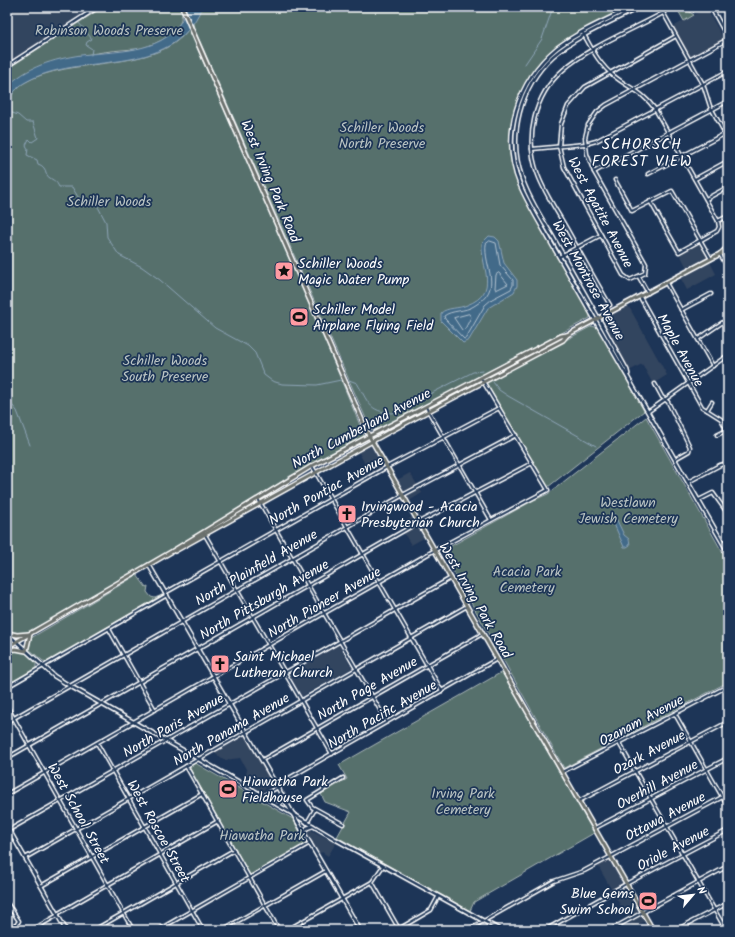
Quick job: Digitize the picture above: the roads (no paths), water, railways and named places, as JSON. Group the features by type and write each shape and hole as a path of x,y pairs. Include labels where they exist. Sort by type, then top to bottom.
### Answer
{"main road":[{"path":"7,66 98,7"},
{"name":"West Montrose Avenue","path":"632,7 561,45 543,62 527,84 518,101 513,124 512,150 517,176 526,198 627,370 628,375 728,552"},
{"name":"West Montrose Avenue","path":"597,319 530,196 521,176 516,152 516,130 522,104 530,86 544,66 562,50 640,7"},
{"path":"711,7 727,33 728,39"},
{"name":"West Irving Park Road","path":"183,8 369,436 653,930"},
{"name":"North Cumberland Avenue","path":"7,647 204,533 312,466 481,377 648,293 720,254 728,247"},
{"name":"North Cumberland Avenue","path":"720,254 728,253"},
{"name":"North Cumberland Avenue","path":"204,533 261,504 372,441 563,340 567,335"},
{"path":"149,565 360,930"},
{"path":"7,633 20,635 30,634 26,652"},
{"path":"7,633 26,652 70,686 263,796 307,823 438,897 500,930"},
{"path":"7,633 7,647 26,652"},
{"path":"278,805 283,799 283,795"},
{"path":"7,826 66,930"},
{"path":"304,832 307,828 313,826"}],"street":[{"path":"660,7 703,84 712,110 728,139"},
{"path":"610,305 541,183 535,168 532,149 532,131 535,114 545,92 562,70 593,50 663,13"},
{"path":"583,33 599,61 610,72 636,89 656,109 718,221 719,227 717,231 678,252 650,201"},
{"name":"West Agatite Avenue","path":"648,293 639,277 630,280 625,278 567,174 559,146 560,124 572,100 585,86 676,36"},
{"path":"639,277 646,271 646,264 594,172 585,144 587,129 597,112 606,104 728,39"},
{"path":"532,149 585,144 601,139 728,71"},
{"path":"594,172 728,101"},
{"path":"648,174 728,132"},
{"path":"695,179 728,161"},
{"path":"615,180 632,211 672,191 711,259"},
{"path":"706,199 728,186"},
{"path":"718,221 728,216"},
{"path":"560,257 601,234"},
{"path":"720,254 728,268"},
{"path":"666,283 713,366"},
{"path":"681,310 711,294"},
{"name":"Maple Avenue","path":"640,297 702,407 721,419 728,431 717,435"},
{"path":"698,339 726,320"},
{"path":"648,411 728,354"},
{"path":"481,377 499,408 517,434 532,462"},
{"path":"655,384 674,414 690,449 675,459"},
{"name":"Maple Avenue","path":"707,410 712,402"},
{"path":"425,406 491,520"},
{"name":"North Pontiac Avenue","path":"7,687 108,629 220,561 387,467 499,408"},
{"name":"North Plainfield Avenue","path":"7,722 124,656 347,526 517,434"},
{"name":"North Pioneer Avenue","path":"7,794 435,550 548,490 532,462"},
{"name":"North Pittsburgh Avenue","path":"7,758 418,522 532,462"},
{"path":"688,482 720,465 728,463"},
{"path":"312,466 442,691"},
{"path":"699,500 713,493 728,514"},
{"path":"258,499 387,722"},
{"path":"204,533 332,754"},
{"path":"724,545 728,543"},
{"name":"North Paris Avenue","path":"9,831 451,578"},
{"name":"North Panama Avenue","path":"25,858 467,606"},
{"path":"108,629 155,710"},
{"name":"North Page Avenue","path":"262,760 482,634"},
{"name":"North Pacific Avenue","path":"263,796 332,754 497,659"},
{"name":"Ozanam Avenue","path":"562,772 728,686"},
{"name":"West School Street","path":"7,706 133,930"},
{"path":"674,714 728,806"},
{"name":"Ozark Avenue","path":"578,801 728,722"},
{"name":"West Roscoe Street","path":"97,743 203,930"},
{"path":"618,743 726,930"},
{"name":"Overhill Avenue","path":"594,828 728,758"},
{"path":"186,766 279,930"},
{"path":"343,778 306,800 315,809 343,824"},
{"path":"41,886 202,794"},
{"name":"Ottawa Avenue","path":"468,930 554,881 584,871 728,794"},
{"path":"307,823 315,809"},
{"path":"32,930 108,884 218,821"},
{"name":"Oriole Avenue","path":"545,930 626,884 728,830"},
{"path":"158,930 310,843"},
{"path":"94,930 234,850"},
{"path":"287,930 372,882 383,866"},
{"path":"610,930 728,866"},
{"path":"222,930 326,871"},
{"path":"372,882 398,930 431,910 438,897"},
{"path":"7,903 19,923 7,930"},
{"path":"676,930 728,903"},
{"path":"7,913 12,910"},
{"path":"352,930 358,926"}],"water":[{"path":"187,7 202,7 188,30 169,46 147,55 72,67 47,73 21,85 7,101 7,87 23,74 41,65 81,55 135,49 161,41 172,33 180,23"},
{"path":"489,236 495,237 499,241 504,263 517,280 517,286 514,292 488,308 469,340 463,343 441,321 441,313 446,310 467,305 477,300 483,293 486,286 486,278 482,243"},
{"path":"610,513 614,514 624,535 629,539 630,545 627,547 624,547 614,524 609,521"}],"waterway":[{"path":"237,7 242,11 248,11"},
{"path":"525,64 542,39 553,7"},
{"path":"79,23 92,39 87,42 86,45 92,49 91,55"},
{"path":"7,111 18,115 26,122 33,122 38,138 32,142 29,139 26,145 28,149 27,155 37,160 38,164 45,169 48,177 56,182 59,187 72,187 78,197 97,205 106,222 107,237 119,255 142,267 160,280 215,328 248,346 255,353 264,375 272,381 282,384 317,385 341,380"},
{"path":"349,380 357,383 367,400 374,408 393,413 473,372 483,371"},
{"path":"493,382 499,390 508,396 596,446"},
{"path":"7,399 17,411 30,445"}],"place":[{"name":"Schiller Woods Magic Water Pump","path":"284,271"},
{"name":"Schiller Model Airplane Flying Field","path":"299,317"},
{"name":"Irvingwood - Acacia Presbyterian Church","path":"347,514"},
{"name":"Saint Michael Lutheran Church","path":"220,664"},
{"name":"Hiawatha Park Fieldhouse","path":"228,789"},
{"name":"Blue Gems Swim School","path":"648,901"}],"district":[{"name":"SCHORSCH FOREST VIEW","path":"642,152"}],"park label":[{"name":"Robinson Woods Preserve","path":"109,30"},
{"name":"Schiller Woods North Preserve","path":"382,136"},
{"name":"Schiller Woods","path":"109,201"},
{"name":"Schiller Woods South Preserve","path":"165,368"},
{"name":"Westlawn Jewish Cemetery","path":"628,510"},
{"name":"Acacia Park Cemetery","path":"527,580"},
{"name":"Irving Park Cemetery","path":"463,802"},
{"name":"Hiawatha Park","path":"262,835"}]}
